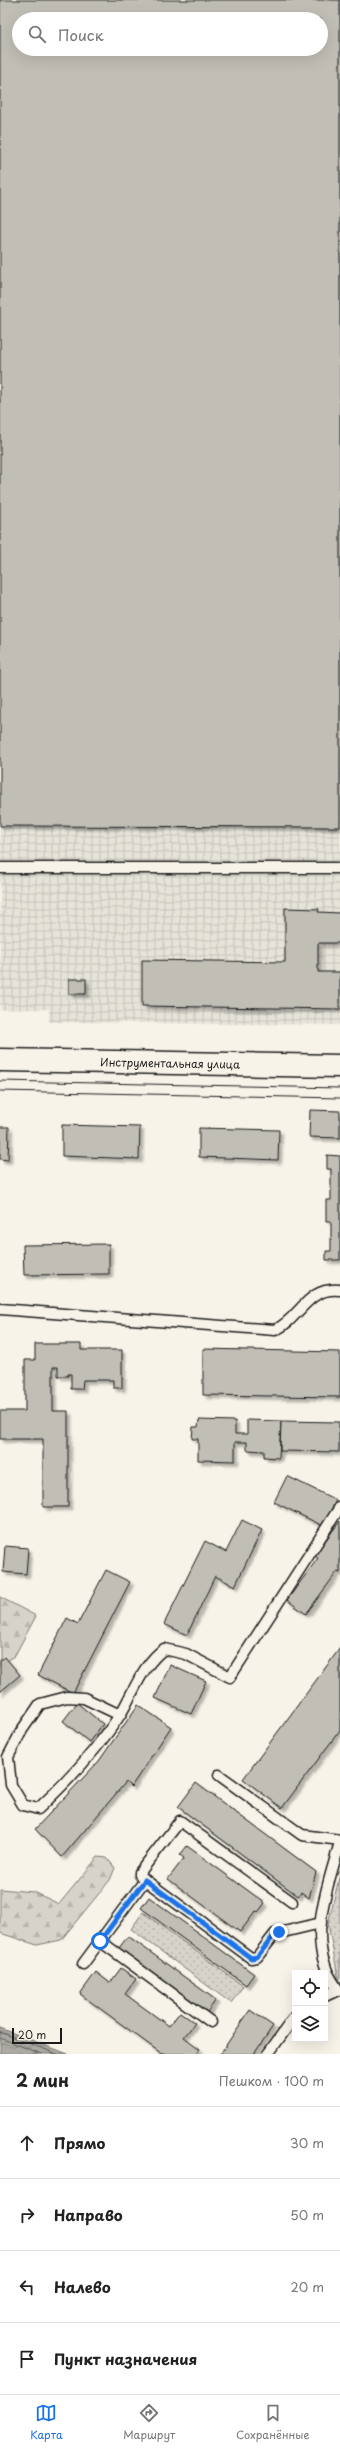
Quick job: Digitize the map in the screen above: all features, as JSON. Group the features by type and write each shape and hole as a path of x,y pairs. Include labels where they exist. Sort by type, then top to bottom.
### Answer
{"street":[{"name":"Инструментальная улица","path":"0,1060 340,1066"}],"lane":[{"path":"0,868 340,868"},
{"path":"0,1309 275,1330 287,1325 308,1298 333,1289 340,1290"},
{"path":"120,1715 84,1698 66,1696 40,1704 22,1730 8,1757 11,1785 23,1805 38,1809 82,1767 120,1715 152,1658 164,1649 186,1654 230,1677 340,1507"},
{"path":"219,1775 302,1835 340,1841 321,1923 320,1943 327,1970"},
{"path":"292,1902 180,1821 140,1872 140,1875 145,1880 251,1958 257,1957 272,1938 279,1932 321,1923"},
{"path":"83,1964 145,1880"},
{"path":"100,1941 211,2022"},
{"path":"328,1972 338,1990 328,1995"},
{"path":"268,2054 292,2020"}],"shaded area":[{"path":"0,0 340,0 340,1025 49,1022 49,1009 0,1010"}],"green space":[{"path":"0,1597 36,1616 15,1655 0,1667"},
{"path":"98,1857 107,1858 115,1868 110,1880 61,1940 37,1945 0,1933 0,1889 34,1892 59,1904"},
{"path":"340,1874 340,1987 328,1924"},
{"path":"143,1912 243,1986 231,2003 131,1929"}],"water":[{"path":"0,2028 68,2054 0,2054"}],"building":[{"path":"0,0 340,0 340,827 0,826"},
{"path":"285,908 319,909 318,912 340,913 340,943 318,943 318,972 340,972 340,1009 142,1006 142,960 285,962"},
{"path":"69,979 86,979 86,994 69,994"},
{"path":"310,1110 340,1111 340,1138 309,1137"},
{"path":"62,1125 140,1127 139,1159 62,1156"},
{"path":"0,1127 9,1127 8,1160 0,1159"},
{"path":"199,1128 279,1130 278,1160 199,1157"},
{"path":"327,1155 340,1156 340,1260 326,1260 326,1251 331,1251 331,1221 326,1221 326,1200 331,1200 331,1169 327,1169"},
{"path":"109,1244 109,1274 24,1275 23,1245"},
{"path":"35,1344 81,1344 81,1350 122,1350 122,1388 113,1388 113,1380 83,1380 82,1389 71,1389 71,1374 68,1374 68,1376 58,1376 58,1367 53,1367 53,1411 68,1411 68,1507 43,1507 43,1439 0,1439 0,1411 25,1411 25,1360 35,1360"},
{"path":"203,1349 340,1352 340,1397 203,1395"},
{"path":"199,1420 235,1421 235,1434 247,1434 247,1420 281,1421 279,1458 264,1457 264,1451 247,1450 247,1442 235,1442 235,1461 198,1460 198,1439 192,1439 193,1427 198,1427"},
{"path":"281,1421 339,1422 339,1452 280,1451"},
{"path":"287,1476 336,1500 323,1526 274,1502"},
{"path":"242,1520 262,1530 235,1586 215,1576 187,1635 164,1624 205,1541 226,1552"},
{"path":"340,1521 340,1573 337,1572 306,1614 287,1600 318,1558 314,1556"},
{"path":"5,1546 28,1548 26,1574 3,1572"},
{"path":"106,1570 130,1582 73,1693 38,1675 67,1618 78,1624"},
{"path":"340,1648 340,1730 282,1808 243,1779"},
{"path":"5,1657 20,1675 0,1692 0,1661"},
{"path":"170,1665 206,1681 191,1714 155,1698"},
{"path":"77,1703 103,1724 89,1742 63,1721"},
{"path":"138,1705 171,1727 131,1787 126,1782 62,1857 35,1829 99,1761"},
{"path":"196,1783 316,1872 309,1898 301,1892 298,1896 178,1807"},
{"path":"187,1846 265,1903 258,1912 256,1911 240,1932 168,1879 184,1858 180,1855"},
{"path":"149,1897 254,1974 246,1985 141,1908"},
{"path":"128,1936 216,2000 207,2012 119,1948"},
{"path":"121,1968 136,1979 125,1994 169,2026 180,2012 195,2023 184,2037 200,2049 196,2054 162,2054 80,1994 96,1972 110,1983"},
{"path":"250,2010 273,2026 254,2054 220,2054"}],"tram line":[{"path":"0,1081 340,1088"},
{"path":"0,1091 340,1098"}],"route":[{"path":"100,1941 145,1880 251,1958 254,1959 257,1957 275,1934 279,1932"}]}
